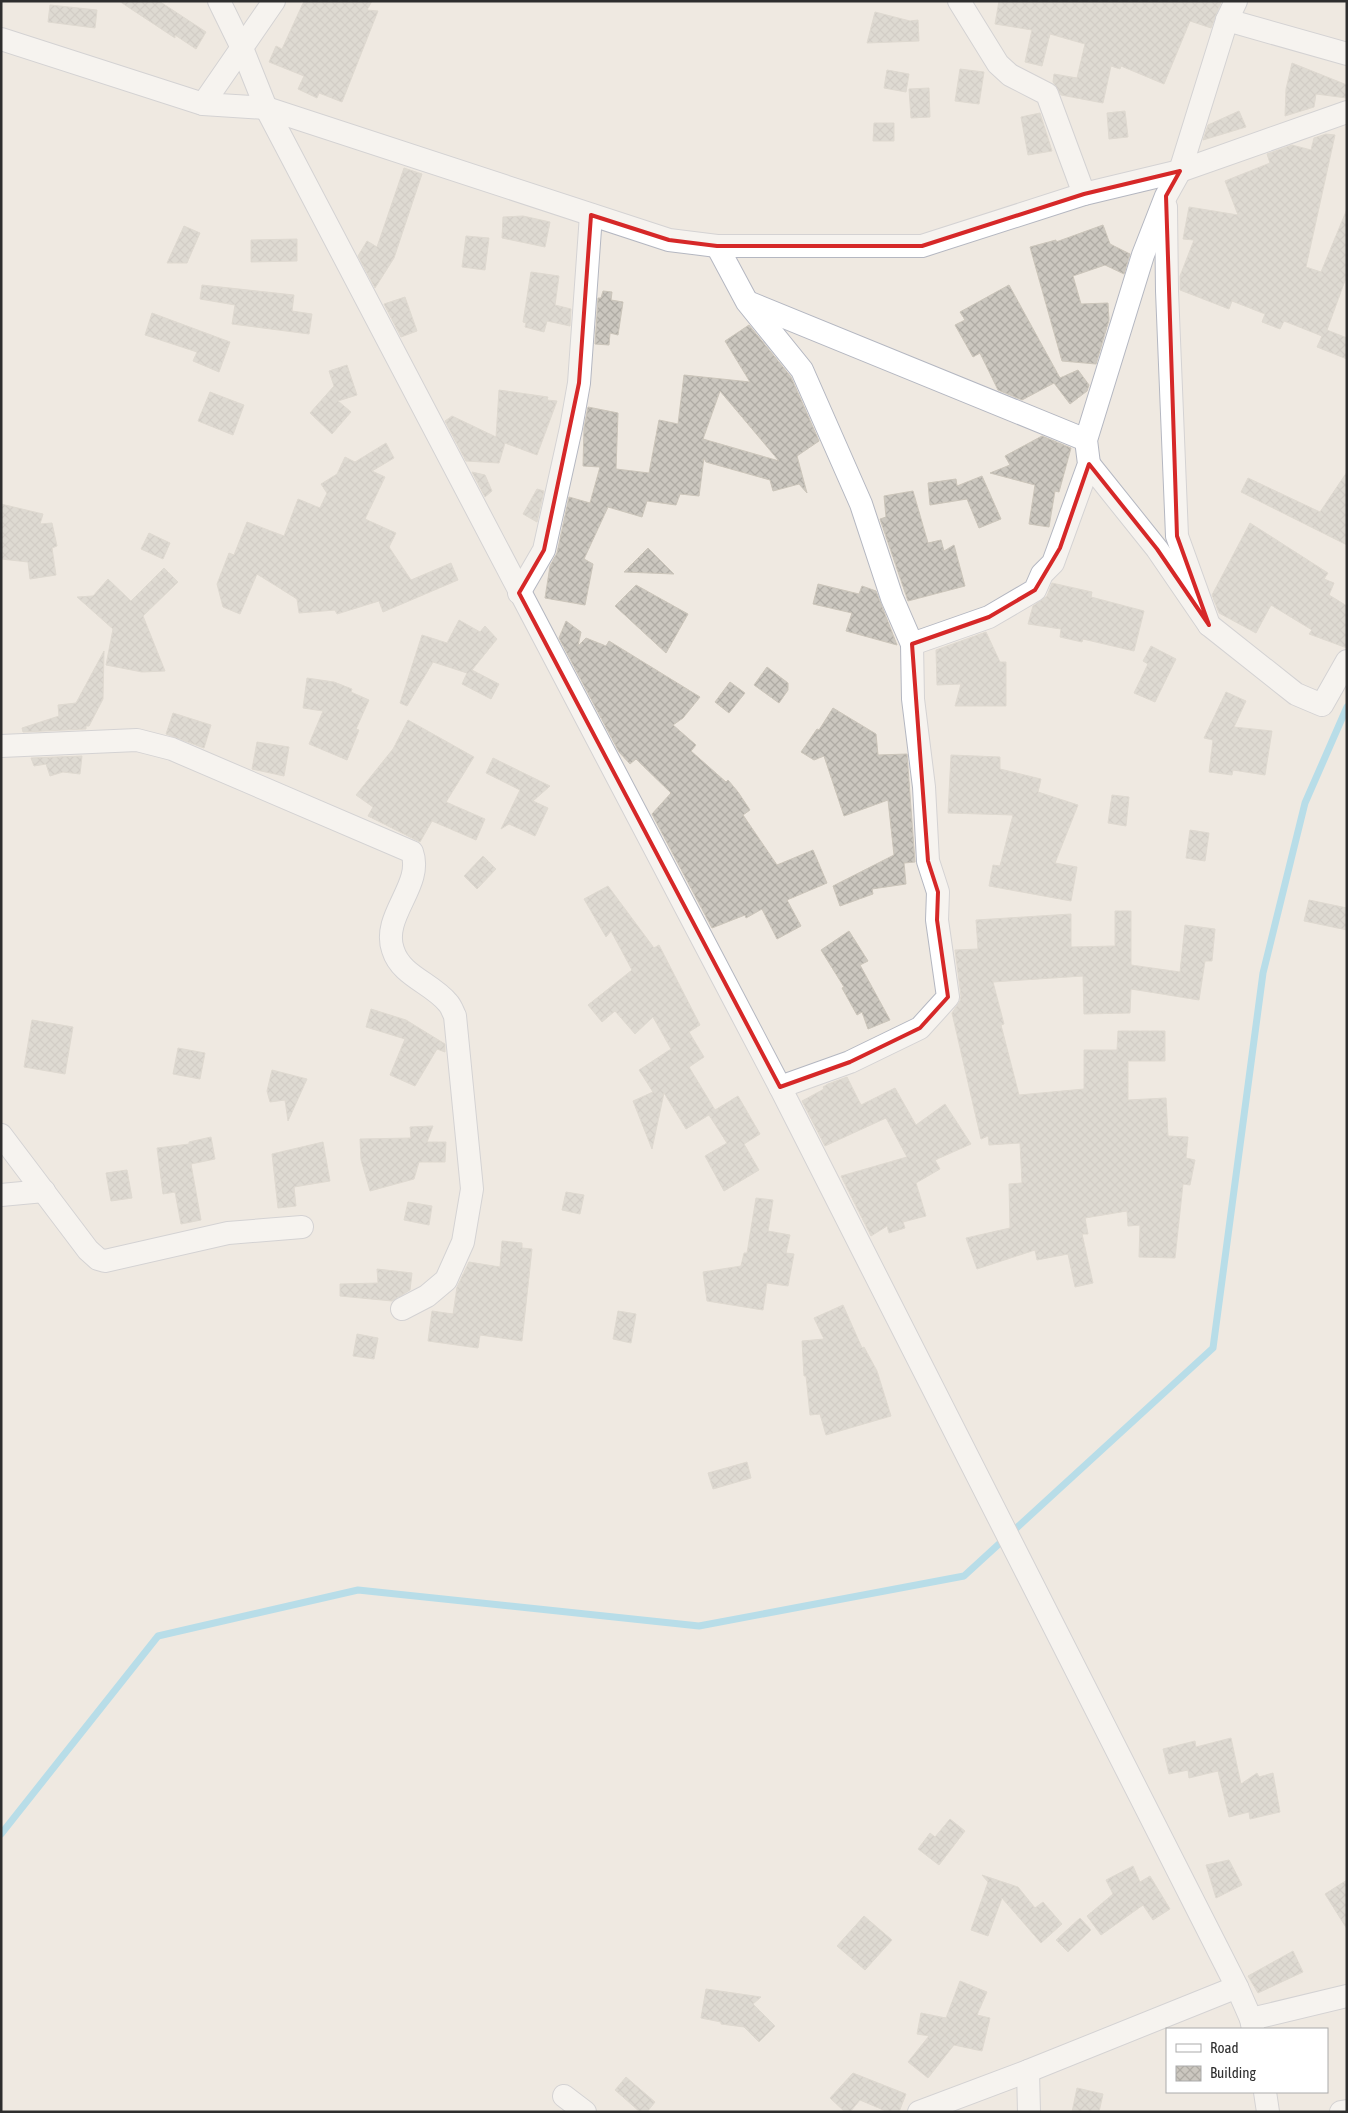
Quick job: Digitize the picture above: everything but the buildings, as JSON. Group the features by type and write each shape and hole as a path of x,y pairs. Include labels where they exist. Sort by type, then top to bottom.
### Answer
{"street":[{"path":"219,1 242,48 266,108 780,1087 1237,1987 1252,2024 1347,1996"},
{"path":"203,104 274,1"},
{"path":"959,1 998,64 1010,75 1047,94 1084,194"},
{"path":"912,644 989,617 1035,590 1042,574 1053,563 1060,548 1088,464 1086,440 1143,255 1166,196 1180,171 1231,11 1347,54"},
{"path":"1,39 203,104 266,108 670,240 716,246 922,246 1084,194 1180,171 1347,112"},
{"path":"1166,196 1167,291 1177,536 1209,625"},
{"path":"519,593 544,550 571,428 579,383 591,215"},
{"path":"716,246 747,302 802,370 861,504 892,598 912,644 913,699 924,787 928,861 938,892 936,920 948,997 920,1028 850,1062 780,1087"},
{"path":"747,302 1086,440"},
{"path":"1088,464 1157,549 1209,625 1296,694 1322,705 1347,661"},
{"path":"1,746 137,740 172,749 412,852 415,864 392,925 390,939 393,952 406,970 448,1002 455,1016 472,1189 463,1242 446,1280 427,1296 402,1309"},
{"path":"1,1135 88,1250 98,1259 105,1261 228,1233 302,1226"},
{"path":"1,1196 44,1191"},
{"path":"919,2112 1028,2071 1237,1987"},
{"path":"1028,2071 1029,2112"},
{"path":"1265,2093 1268,2112"},
{"path":"564,2096 585,2112"},
{"path":"1340,2112 1347,2111"}],"highlighted area":[{"path":"1180,171 1166,196 1177,536 1209,625 1157,549 1089,464 1060,548 1035,590 989,617 912,644 928,861 938,892 937,920 948,997 920,1028 850,1062 780,1087 519,593 544,550 579,383 591,215 669,240 717,246 922,246 1084,194"}],"waterway":[{"path":"1,1834 158,1636 358,1590 699,1626 964,1576 1213,1348 1263,973 1305,803 1347,707"}]}
